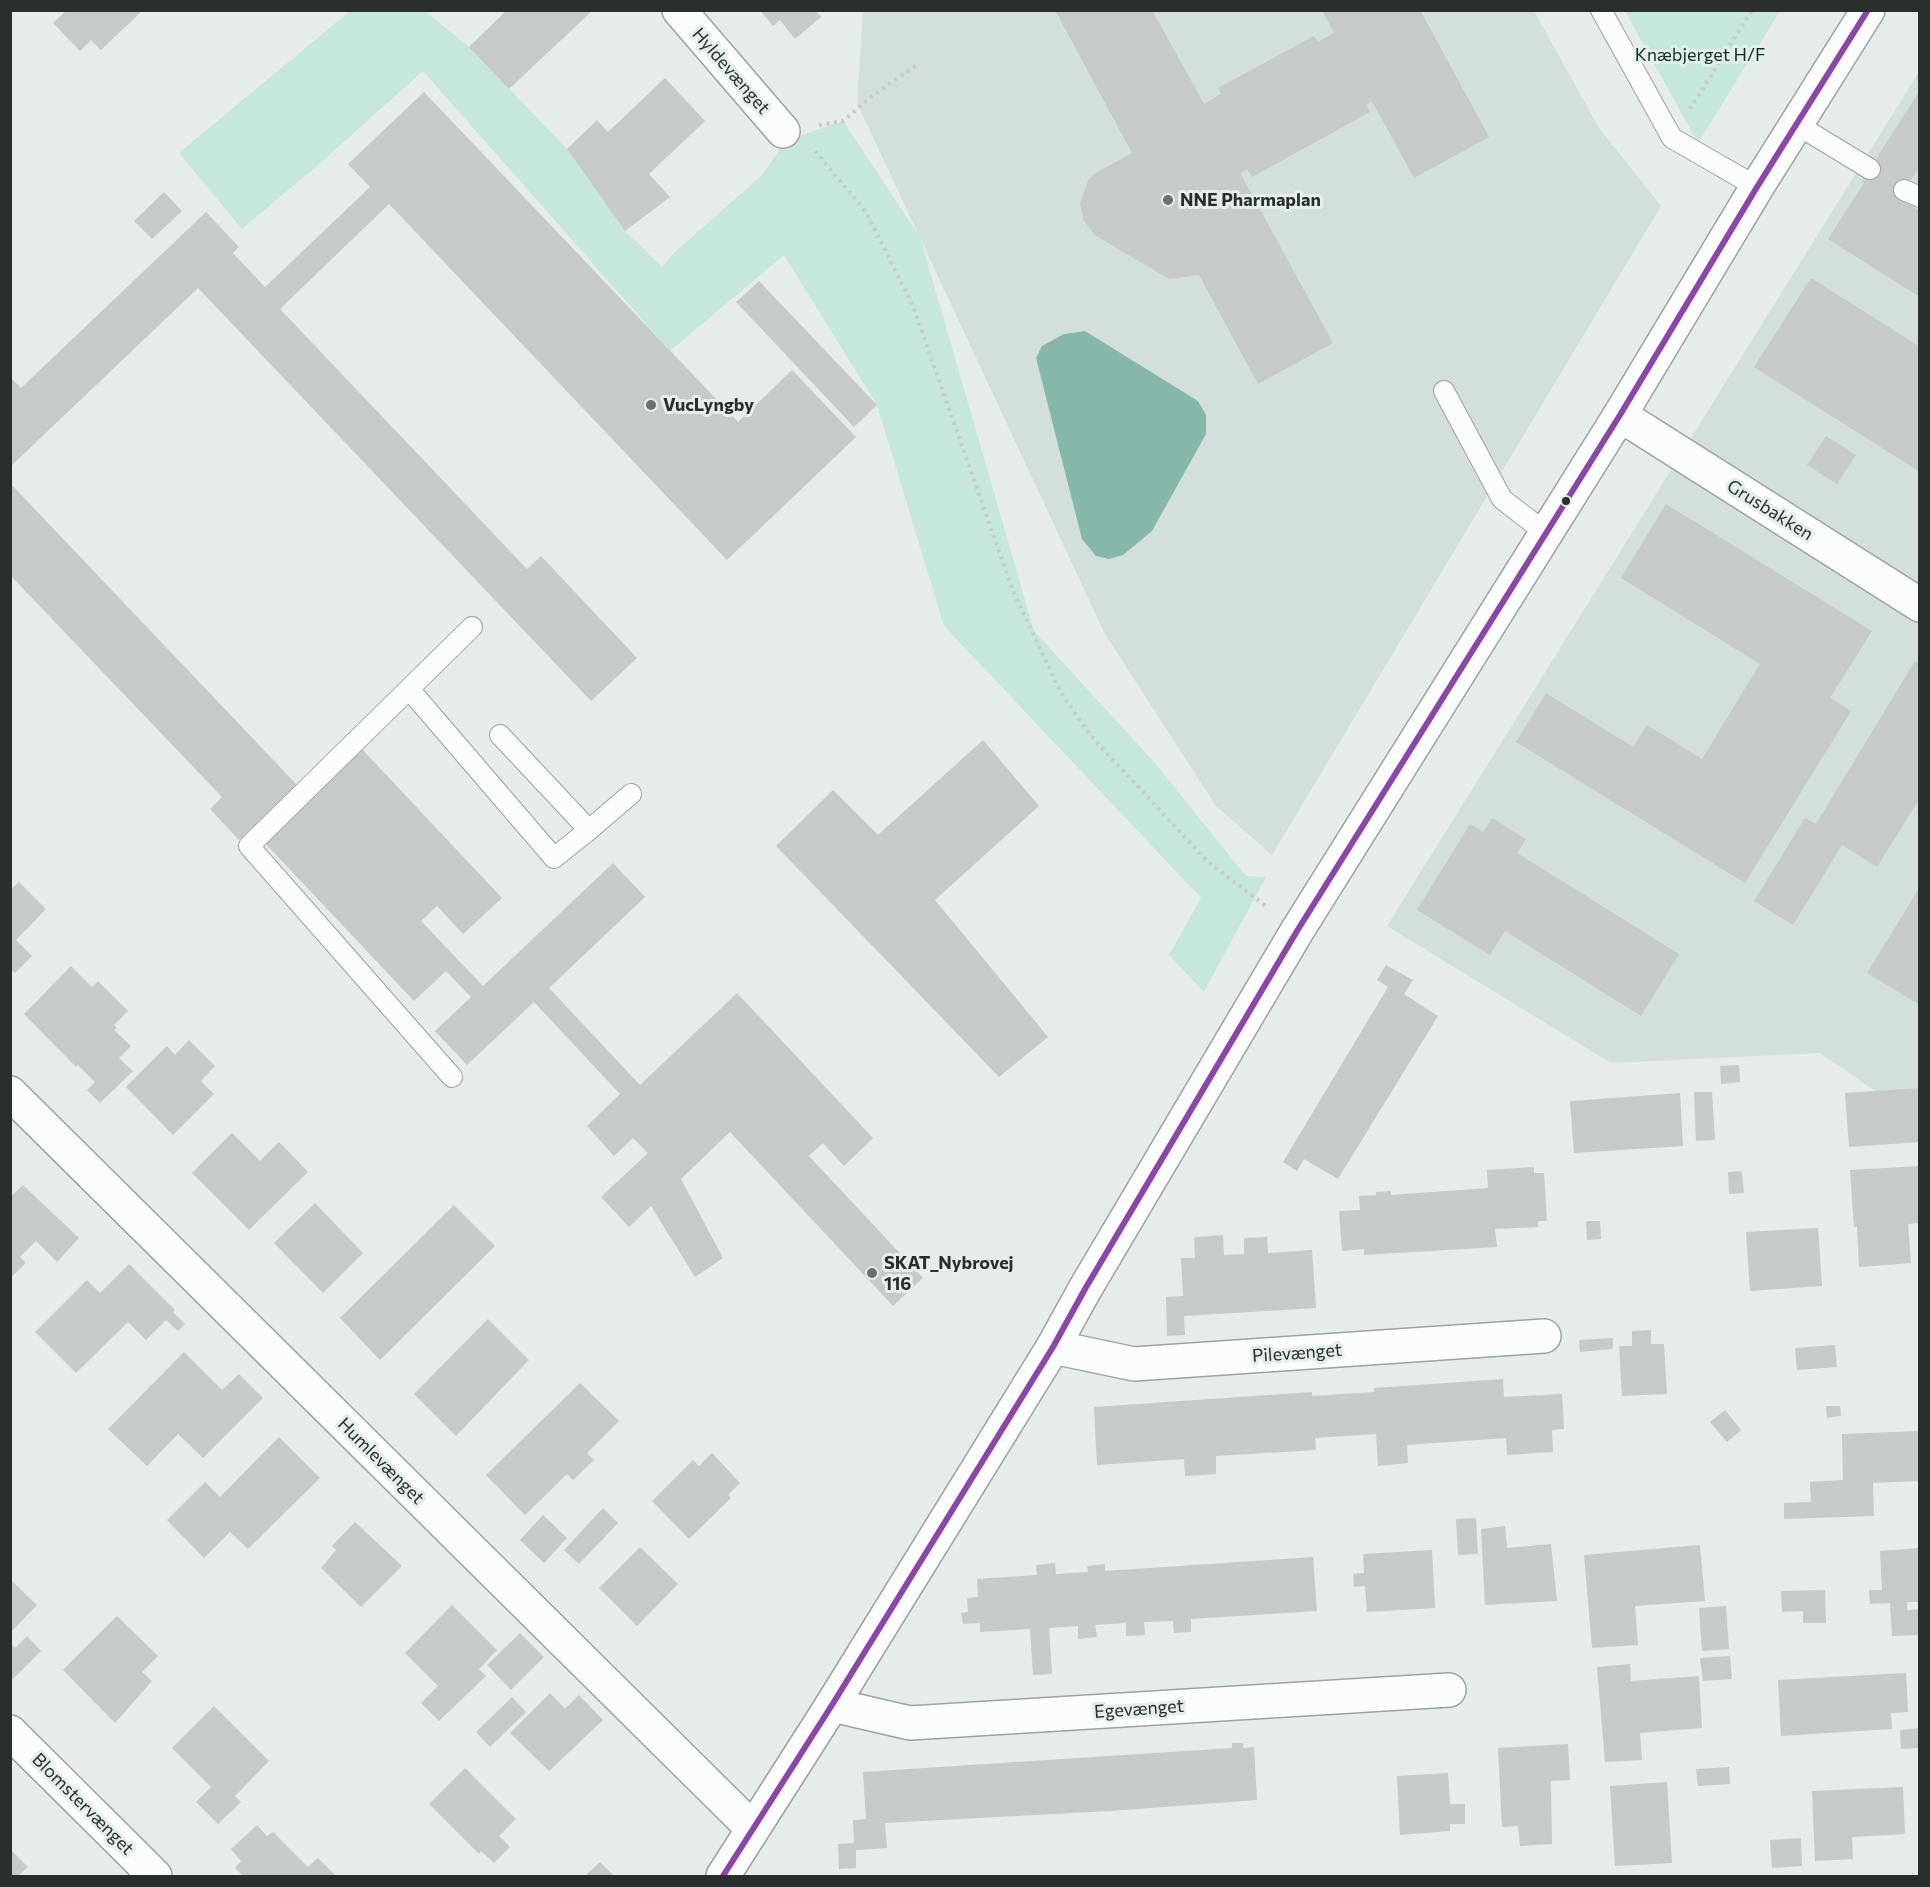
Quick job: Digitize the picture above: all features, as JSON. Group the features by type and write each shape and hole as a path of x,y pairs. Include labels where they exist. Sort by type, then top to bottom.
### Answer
{"street":[{"name":"Hyldevænget","path":"679,10 783,131"},
{"path":"723,1876 832,1705 1053,1347 1084,1289 1297,931 1620,415 1757,187 1868,10"},
{"name":"Grusbakken","path":"1620,415 1920,605"},
{"name":"Humlevænget","path":"10,1093 752,1828"},
{"name":"Pilevænget","path":"1053,1347 1134,1364 1544,1336"},
{"name":"Egevænget","path":"832,1705 910,1723 1449,1690"},
{"name":"Blomstervænget","path":"10,1732 155,1876"}],"lane":[{"path":"1601,10 1672,138 1757,187"},
{"path":"1796,124 1870,169"},
{"path":"1444,391 1502,499 1546,533"},
{"path":"452,1077 249,846 472,627"},
{"path":"409,689 554,858 631,794"},
{"path":"500,735 589,830"}],"path":[{"path":"1672,138 1752,10"},
{"path":"783,131 843,121 872,96 918,64"},
{"path":"783,131 802,135 866,212 913,306 1013,591 1060,691 1090,735 1207,861 1297,931"}],"shaded area":[{"path":"863,11 1534,11 1599,128 1661,206 1272,855 1216,806 1105,634 857,103"},
{"path":"1919,72 1919,1121 1820,1053 1611,1063 1387,926"},
{"path":"1085,331 1198,401 1206,415 1206,434 1152,531 1123,555 1109,559 1096,556 1082,539 1036,358 1042,346 1064,334"}],"green space":[{"path":"350,11 425,11 469,47 567,149 625,231 662,267 675,252 762,175 781,148 802,135 843,121 920,237 1034,631 1154,762 1246,876 1266,877 1204,992 1169,955 1201,898 944,626 877,405 784,255 670,351 423,71 317,166 242,229 179,153"},
{"name":"Knæbjerget H/F","path":"1625,11 1780,11 1698,143"}],"building":[{"path":"67,10 143,10 101,50 91,40 80,51 53,23"},
{"path":"507,10 593,10 509,89 469,47"},
{"path":"760,10 815,10 821,17 795,39 780,20 773,26"},
{"name":"NNE Pharmaplan","path":"1055,10 1152,10 1204,104 1221,94 1218,88 1314,36 1318,42 1334,33 1322,10 1420,10 1489,137 1414,178 1372,101 1366,105 1370,112 1252,177 1247,169 1240,173 1333,343 1258,384 1199,275 1169,279 1095,235 1084,221 1080,204 1088,181 1094,174 1132,153"},
{"path":"665,78 705,121 649,174 670,197 625,231 567,149 597,120 608,132"},
{"path":"1920,90 1920,166 1899,198 1920,211 1920,297 1828,239"},
{"name":"VucLyngby","path":"424,92 738,422 792,370 856,437 727,560 389,204 280,309 527,569 541,556 637,658 591,701 198,288 10,467 10,377 21,388 206,212 239,247 233,253 265,287 370,187 348,164"},
{"path":"164,192 182,211 152,239 134,221"},
{"path":"1811,278 1920,347 1920,472 1754,367"},
{"path":"759,281 877,405 854,427 736,302"},
{"path":"1826,436 1856,455 1837,484 1807,465"},
{"path":"10,483 297,785 239,840 210,809 222,797 10,575"},
{"path":"1666,504 1872,631 1830,698 1851,711 1745,883 1516,742 1546,693 1633,747 1647,725 1702,759 1760,664 1621,578"},
{"path":"1915,661 1920,664 1920,798 1877,867 1842,845 1793,925 1754,901 1805,818 1816,824"},
{"path":"983,740 1039,806 935,900 1048,1037 999,1077 776,846 833,790 878,835"},
{"path":"360,747 502,898 463,934 437,906 421,921 483,986 613,863 645,897 549,988 640,1085 737,993 873,1138 844,1166 823,1143 809,1156 923,1278 893,1306 730,1132 681,1179 723,1258 695,1277 651,1206 629,1227 601,1197 648,1153 633,1138 614,1156 587,1126 620,1094 534,1002 467,1065 435,1031 471,997 446,971 414,1001 262,840"},
{"path":"1492,818 1526,839 1517,853 1679,954 1641,1016 1505,931 1490,955 1417,910 1470,824 1483,832"},
{"path":"19,882 46,909 16,940 32,956 15,973 10,969 10,890"},
{"path":"1920,887 1920,1005 1867,973"},
{"path":"1386,965 1413,980 1404,994 1438,1016 1338,1179 1304,1159 1297,1171 1283,1162 1388,987 1377,980"},
{"path":"71,966 92,987 98,981 128,1011 114,1025 117,1028 114,1030 131,1046 119,1058 133,1071 100,1103 87,1090 95,1082 78,1065 76,1067 24,1014"},
{"path":"189,1040 215,1066 201,1081 214,1094 173,1135 126,1087 167,1046 175,1055"},
{"path":"1739,1065 1740,1082 1721,1084 1720,1066"},
{"path":"1920,1088 1920,1142 1849,1147 1845,1093"},
{"path":"1694,1092 1712,1092 1715,1140 1696,1141"},
{"path":"1680,1093 1683,1146 1574,1153 1570,1101"},
{"path":"232,1133 260,1161 279,1142 308,1172 249,1230 192,1173"},
{"path":"1920,1166 1920,1223 1908,1224 1911,1263 1859,1267 1850,1170"},
{"path":"1534,1167 1534,1173 1544,1173 1547,1221 1538,1221 1538,1227 1495,1229 1497,1247 1364,1255 1364,1249 1342,1251 1339,1211 1360,1210 1359,1196 1391,1191 1391,1195 1488,1188 1487,1170"},
{"path":"1742,1171 1744,1193 1729,1194 1728,1172"},
{"path":"23,1185 79,1238 57,1262 36,1241 20,1257 26,1263 10,1278 10,1197"},
{"path":"315,1203 363,1253 323,1293 274,1243"},
{"path":"454,1205 495,1246 380,1360 340,1318"},
{"path":"1586,1221 1600,1221 1601,1239 1587,1240"},
{"path":"1818,1228 1822,1286 1750,1291 1746,1232"},
{"path":"1223,1235 1224,1255 1244,1254 1244,1238 1267,1237 1268,1253 1312,1250 1316,1308 1184,1316 1185,1335 1167,1336 1166,1297 1183,1296 1181,1258 1195,1258 1194,1237"},
{"path":"129,1264 175,1310 173,1312 185,1324 178,1331 166,1320 146,1340 128,1322 76,1373 35,1332 87,1280 100,1293"},
{"path":"488,1319 529,1360 456,1436 414,1394"},
{"path":"1651,1330 1651,1344 1664,1344 1667,1394 1622,1396 1619,1346 1632,1346 1632,1331"},
{"path":"1613,1338 1613,1349 1580,1352 1579,1340"},
{"path":"1835,1345 1837,1367 1797,1370 1795,1348"},
{"path":"184,1352 222,1390 239,1374 263,1398 203,1458 178,1434 147,1466 108,1429"},
{"path":"1503,1379 1504,1397 1562,1394 1564,1429 1552,1430 1553,1452 1507,1455 1506,1438 1407,1445 1408,1463 1378,1466 1376,1434 1315,1438 1316,1450 1216,1456 1216,1474 1185,1476 1184,1459 1097,1465 1094,1407 1312,1392 1312,1396 1374,1392 1374,1388"},
{"path":"580,1383 619,1421 587,1453 594,1460 573,1480 567,1474 525,1515 486,1475"},
{"path":"1826,1406 1840,1406 1841,1416 1827,1418"},
{"path":"1725,1410 1741,1430 1727,1442 1710,1422"},
{"path":"1920,1431 1920,1481 1873,1483 1874,1516 1784,1519 1784,1503 1811,1502 1810,1482 1843,1480 1842,1434"},
{"path":"279,1437 320,1478 248,1549 230,1532 204,1558 167,1520 205,1482 220,1497"},
{"path":"712,1453 740,1483 728,1495 731,1498 689,1539 652,1501 693,1460 699,1466"},
{"path":"603,1508 618,1523 579,1564 564,1550"},
{"path":"543,1515 567,1538 544,1563 520,1540"},
{"path":"1476,1518 1478,1554 1458,1555 1456,1519"},
{"path":"355,1522 402,1566 361,1607 321,1568 336,1550 332,1546"},
{"path":"1505,1526 1507,1548 1551,1544 1557,1601 1485,1605 1481,1529"},
{"path":"1700,1545 1705,1601 1635,1606 1638,1645 1592,1648 1584,1555"},
{"path":"640,1547 678,1584 637,1626 599,1588"},
{"path":"1920,1548 1920,1602 1907,1602 1907,1610 1920,1609 1920,1635 1892,1636 1890,1603 1870,1604 1869,1590 1882,1590 1880,1551"},
{"path":"1432,1550 1435,1608 1367,1612 1365,1586 1354,1587 1353,1574 1364,1573 1363,1554"},
{"path":"1313,1557 1317,1611 1191,1619 1191,1632 1174,1633 1173,1621 1144,1622 1145,1635 1126,1636 1126,1623 1095,1625 1097,1637 1078,1639 1078,1626 1049,1628 1052,1674 1033,1675 1030,1629 980,1632 980,1623 963,1624 961,1613 968,1612 967,1598 978,1597 977,1579 1037,1575 1036,1565 1055,1563 1056,1574 1088,1572 1087,1566 1105,1564 1105,1571"},
{"path":"10,1579 37,1605 10,1633"},
{"path":"1825,1590 1826,1623 1803,1623 1803,1611 1782,1612 1781,1591"},
{"path":"452,1605 497,1650 479,1669 486,1676 439,1721 421,1703 438,1686 405,1653"},
{"path":"1726,1606 1729,1649 1702,1651 1699,1608"},
{"path":"117,1616 158,1656 142,1672 152,1681 115,1723 63,1670"},
{"path":"520,1633 544,1657 511,1690 487,1665"},
{"path":"27,1636 41,1651 10,1682 10,1643 15,1648"},
{"path":"1730,1656 1732,1679 1703,1681 1700,1658"},
{"path":"1630,1664 1631,1681 1699,1676 1702,1728 1640,1733 1642,1760 1605,1762 1597,1667"},
{"path":"1906,1673 1908,1712 1891,1713 1892,1729 1781,1736 1778,1680"},
{"path":"550,1693 565,1709 579,1695 603,1720 549,1771 510,1733"},
{"path":"512,1697 526,1712 490,1747 476,1732"},
{"path":"214,1706 269,1761 235,1796 241,1802 218,1824 196,1802 211,1787 172,1748"},
{"path":"1920,1728 1920,1748 1901,1749 1900,1730"},
{"path":"1232,1743 1243,1743 1243,1748 1254,1747 1257,1800 1110,1811 885,1823 887,1848 856,1850 856,1868 839,1869 838,1844 854,1843 853,1820 866,1819 863,1772 1232,1748"},
{"path":"1568,1744 1570,1780 1551,1781 1552,1844 1520,1846 1518,1826 1502,1827 1498,1748"},
{"path":"1729,1767 1730,1784 1698,1786 1696,1769"},
{"path":"465,1768 516,1819 499,1836 510,1847 494,1863 481,1851 479,1854 429,1804"},
{"path":"1448,1773 1450,1804 1465,1804 1465,1824 1450,1824 1450,1831 1400,1835 1397,1776"},
{"path":"1667,1782 1672,1863 1615,1866 1610,1786"},
{"path":"1903,1787 1905,1834 1852,1837 1853,1859 1815,1861 1812,1791"},
{"path":"257,1825 267,1836 273,1832 308,1867 318,1858 336,1876 243,1876 235,1868 241,1861 231,1849"},
{"path":"1801,1838 1802,1866 1772,1868 1770,1840"},
{"path":"10,1849 28,1867 18,1876 10,1876"},
{"path":"600,1862 614,1876 585,1876"}],"transit line":[{"path":"723,1876 832,1705 1053,1347 1297,931 1620,415 1757,187 1868,10"}],"place":[{"name":"NNE Pharmaplan","path":"1168,200"},
{"name":"VucLyngby","path":"651,405"},
{"name":"SKAT_Nybrovej 116","path":"872,1273"}]}
